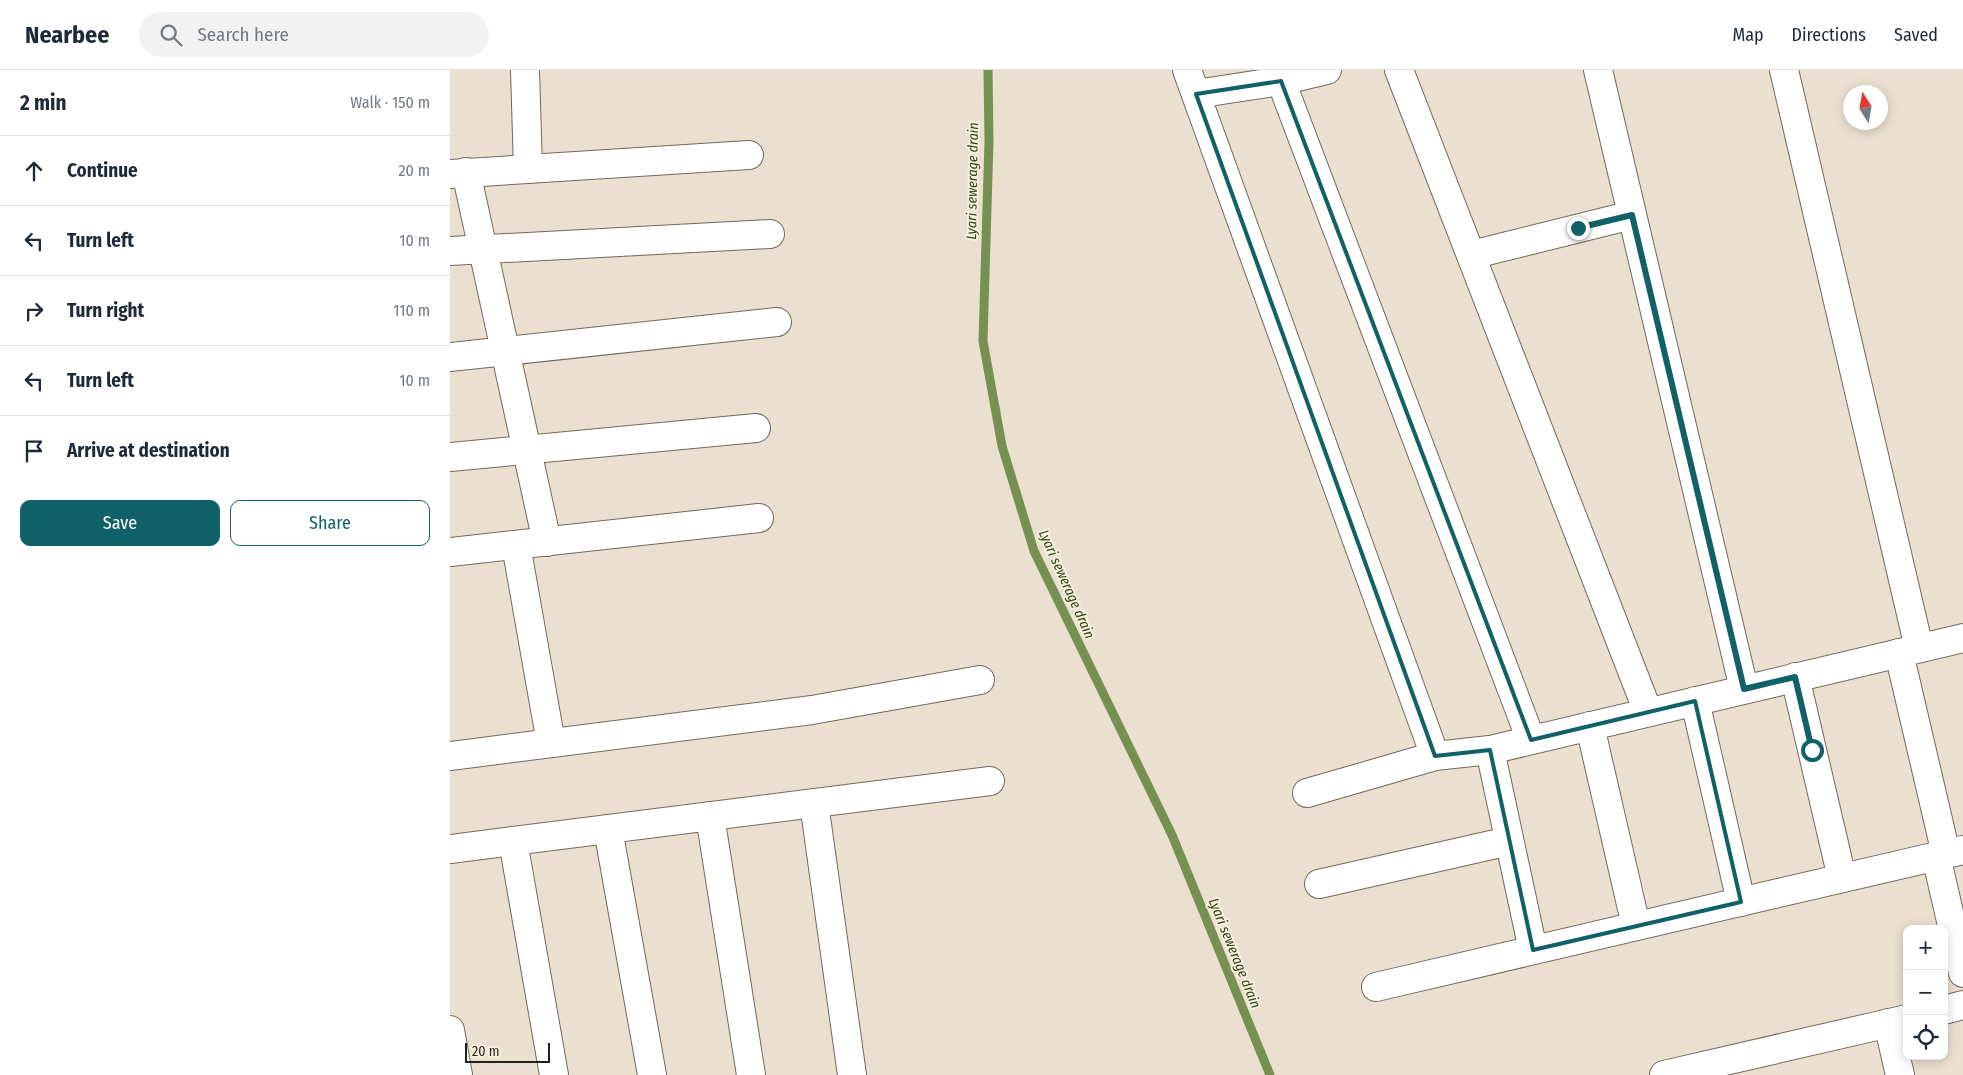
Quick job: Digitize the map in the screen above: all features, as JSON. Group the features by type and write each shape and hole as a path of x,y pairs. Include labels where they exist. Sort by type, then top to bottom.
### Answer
{"street":[{"path":"525,70 528,169"},
{"path":"1327,70 1282,80 1192,82 1435,756"},
{"path":"1399,70 1648,712"},
{"path":"1598,70 1744,689"},
{"path":"1784,70 1909,650 1948,854 1963,973"},
{"path":"1282,80 1531,740"},
{"path":"547,542 483,249 458,173 748,155"},
{"path":"1471,256 1632,215"},
{"path":"450,251 770,234"},
{"path":"450,357 777,322"},
{"path":"450,457 756,428"},
{"path":"450,552 758,518"},
{"path":"516,545 551,743"},
{"path":"1307,793 1435,756 1490,750 1963,638"},
{"path":"1795,677 1842,878"},
{"path":"450,756 812,710 980,680"},
{"path":"1695,701 1741,902"},
{"path":"1590,726 1636,926"},
{"path":"1490,750 1533,950"},
{"path":"450,849 990,781"},
{"path":"814,803 852,1075"},
{"path":"710,816 751,1075"},
{"path":"608,829 652,1075"},
{"path":"513,841 554,1075"},
{"path":"1319,884 1509,841"},
{"path":"1376,987 1948,854"},
{"path":"1948,1009 1963,1005"},
{"path":"1664,1075 1741,1066 1898,1021 1900,1075"},
{"path":"450,1030 458,1075"}],"highlighted area":[{"path":"1281,81 1531,740 1695,701 1741,902 1533,950 1490,750 1435,756 1196,94"}],"waterway":[{"name":"Lyari sewerage drain","path":"988,70 989,141 983,341 1002,446 1034,551 1172,835 1270,1075"}],"route":[{"path":"1578,228 1632,215 1744,689 1795,677 1812,750"}]}
